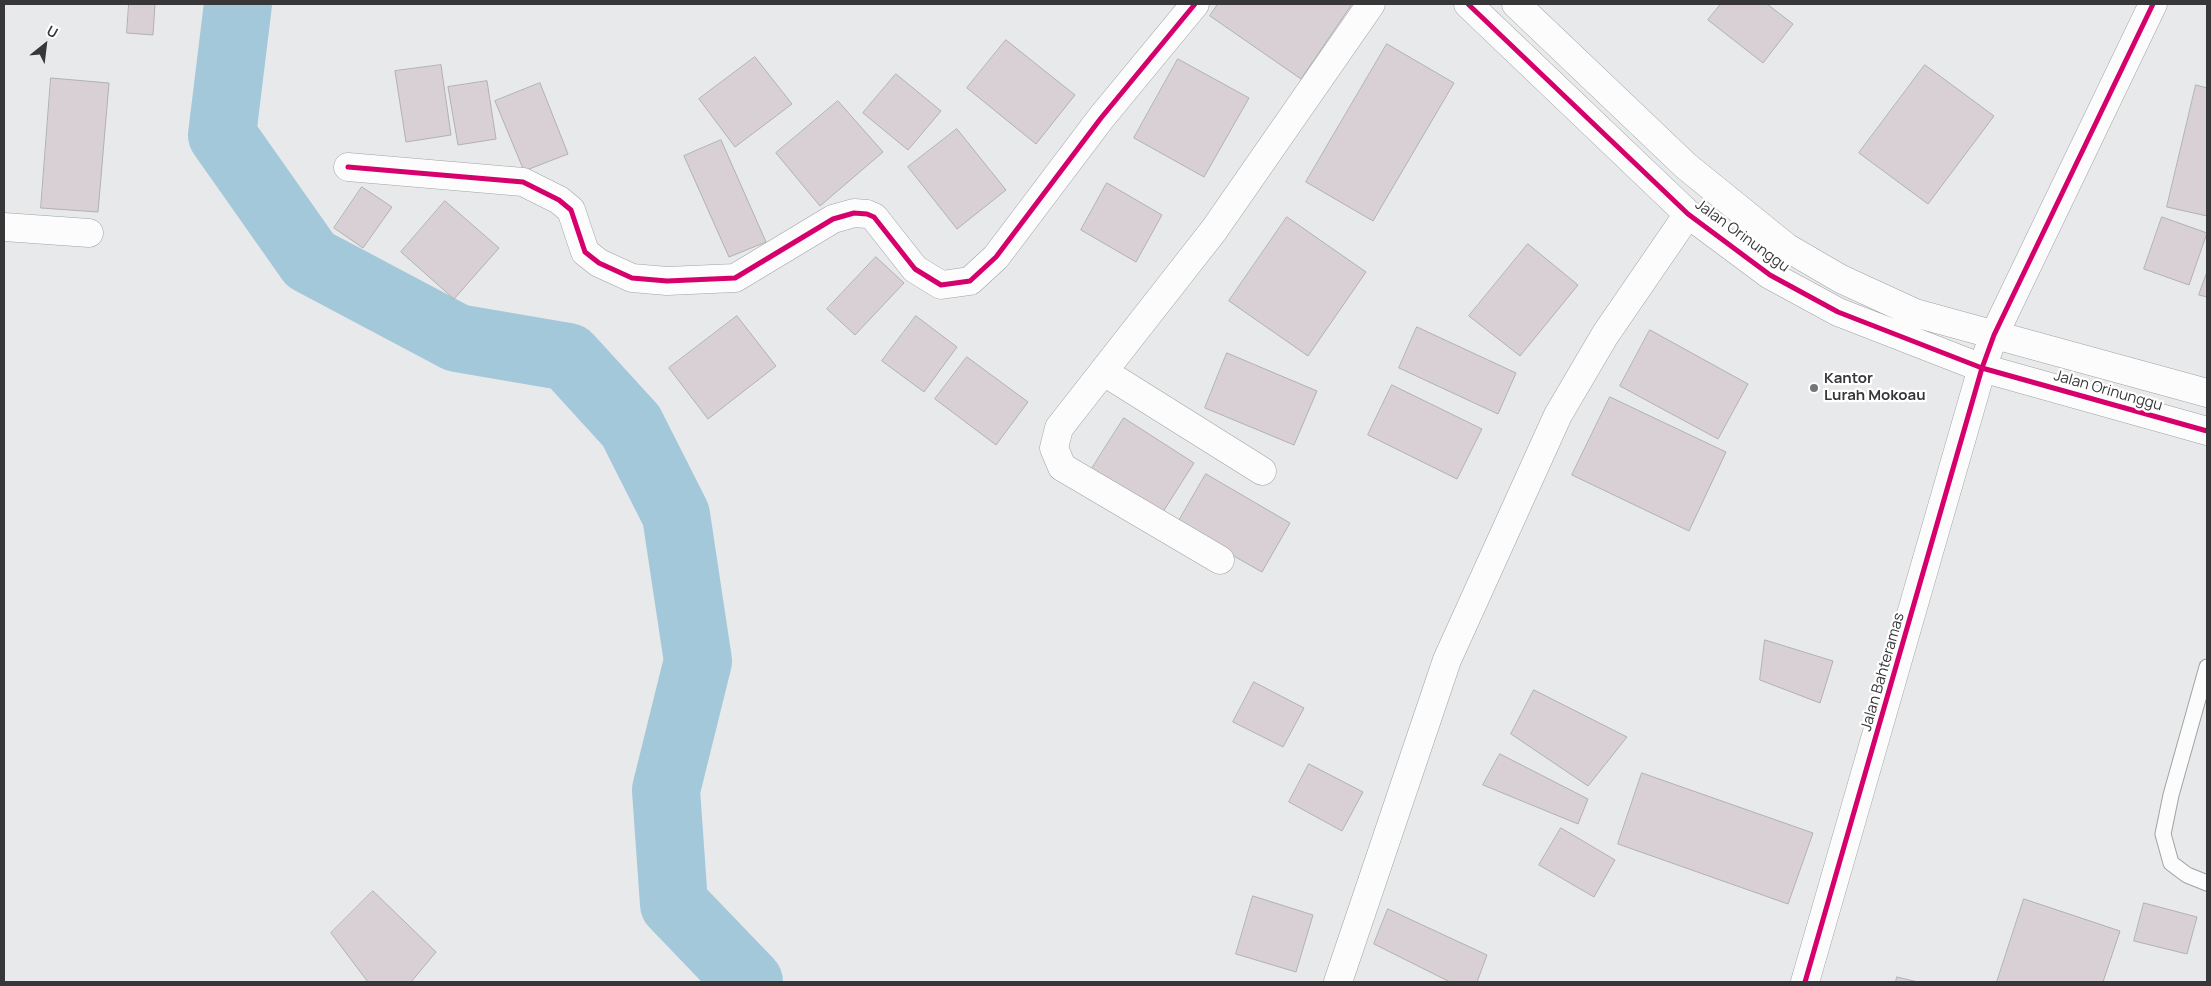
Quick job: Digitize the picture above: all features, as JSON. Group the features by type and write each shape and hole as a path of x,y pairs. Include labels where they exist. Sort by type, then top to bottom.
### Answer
{"street":[{"path":"348,167 523,182 560,200 571,210 585,252 599,263 632,278 667,281 736,278 833,219 854,213 867,214 874,217 915,269 941,285 970,281 996,256 1101,118 1195,4"},
{"path":"1220,560 1062,467 1054,448 1060,428 1214,230 1371,4"},
{"name":"Jalan Orinunggu","path":"1468,4 1688,214 1770,275 1838,312 1982,368 2207,432"},
{"name":"Jalan Orinunggu","path":"1516,4 1686,166 1786,247 1841,279 1915,313 2207,393"},
{"name":"Jalan Bahteramas","path":"1805,982 1982,368 1994,334 2153,4"},
{"path":"1338,982 1447,660 1558,415 1606,335 1688,214"},
{"path":"4,227 89,233"},
{"path":"1104,372 1262,472"}],"lane":[{"path":"2207,667 2171,795 2163,834 2171,863 2187,875 2207,883"}],"building":[{"path":"129,4 155,4 153,35 127,33"},
{"path":"1218,4 1352,4 1301,79 1210,16"},
{"path":"1721,4 1767,4 1793,24 1763,63 1708,20"},
{"path":"1006,40 1075,95 1036,144 967,88"},
{"path":"1387,44 1454,83 1373,221 1306,182"},
{"path":"755,57 792,104 735,147 699,99"},
{"path":"1178,59 1249,98 1204,177 1134,138"},
{"path":"441,65 451,135 406,142 395,71"},
{"path":"1925,65 1994,116 1928,204 1859,153"},
{"path":"896,74 941,111 908,150 863,113"},
{"path":"51,78 109,83 98,212 41,208"},
{"path":"487,81 496,139 458,145 448,87"},
{"path":"540,83 568,154 524,171 495,101"},
{"path":"2196,85 2207,88 2207,216 2167,207"},
{"path":"838,101 883,152 820,206 776,153"},
{"path":"957,129 1006,190 957,229 908,167"},
{"path":"721,140 766,242 729,257 684,156"},
{"path":"1107,183 1162,215 1136,262 1081,230"},
{"path":"362,187 392,207 363,248 334,228"},
{"path":"445,201 499,248 454,299 401,252"},
{"path":"1287,217 1366,272 1308,356 1229,301"},
{"path":"2162,217 2207,233 2189,285 2144,269"},
{"path":"1528,244 1578,285 1520,356 1469,316"},
{"path":"876,257 904,283 855,335 827,309"},
{"path":"2207,272 2207,297 2199,295"},
{"path":"737,316 776,366 708,419 669,368"},
{"path":"916,316 957,347 924,392 882,361"},
{"path":"1417,327 1516,373 1498,414 1399,368"},
{"path":"1650,330 1748,384 1718,439 1620,386"},
{"path":"1227,353 1317,391 1294,445 1205,408"},
{"path":"967,357 1028,402 996,445 935,399"},
{"path":"1392,385 1482,429 1457,479 1368,435"},
{"path":"1610,397 1726,452 1689,531 1572,475"},
{"path":"1124,418 1194,463 1161,515 1091,470"},
{"path":"1206,474 1290,523 1262,572 1177,524"},
{"path":"1765,640 1833,661 1820,703 1760,680"},
{"path":"1254,682 1304,708 1283,747 1233,722"},
{"path":"1534,690 1627,737 1588,786 1511,734"},
{"path":"1500,754 1588,799 1578,824 1483,785"},
{"path":"1309,764 1363,792 1342,831 1289,802"},
{"path":"1642,773 1813,833 1788,904 1618,844"},
{"path":"1561,828 1615,860 1594,897 1539,865"},
{"path":"373,891 436,952 411,982 368,982 331,933"},
{"path":"1253,896 1313,915 1296,972 1236,954"},
{"path":"2024,899 2120,931 2103,982 1997,982"},
{"path":"2144,903 2197,917 2187,954 2134,941"},
{"path":"1388,909 1487,955 1477,982 1450,982 1374,944"},
{"path":"1897,977 1918,982 1896,982"}],"waterway":[{"path":"238,4 222,135 310,260 457,338 568,357 631,426 676,515 698,661 666,790 674,904 749,982"}],"cycle path":[{"path":"348,167 523,182 559,200 571,210 585,252 599,263 632,278 667,281 735,278 833,219 854,213 867,214 874,217 915,269 941,285 970,281 996,257 1101,118 1195,4"},
{"path":"1468,4 1688,214 1770,275 1838,312 1982,368 2207,431"},
{"path":"1805,982 1982,368 1994,335 2153,4"}],"place":[{"name":"Kantor Lurah Mokoau","path":"1814,388"}]}
